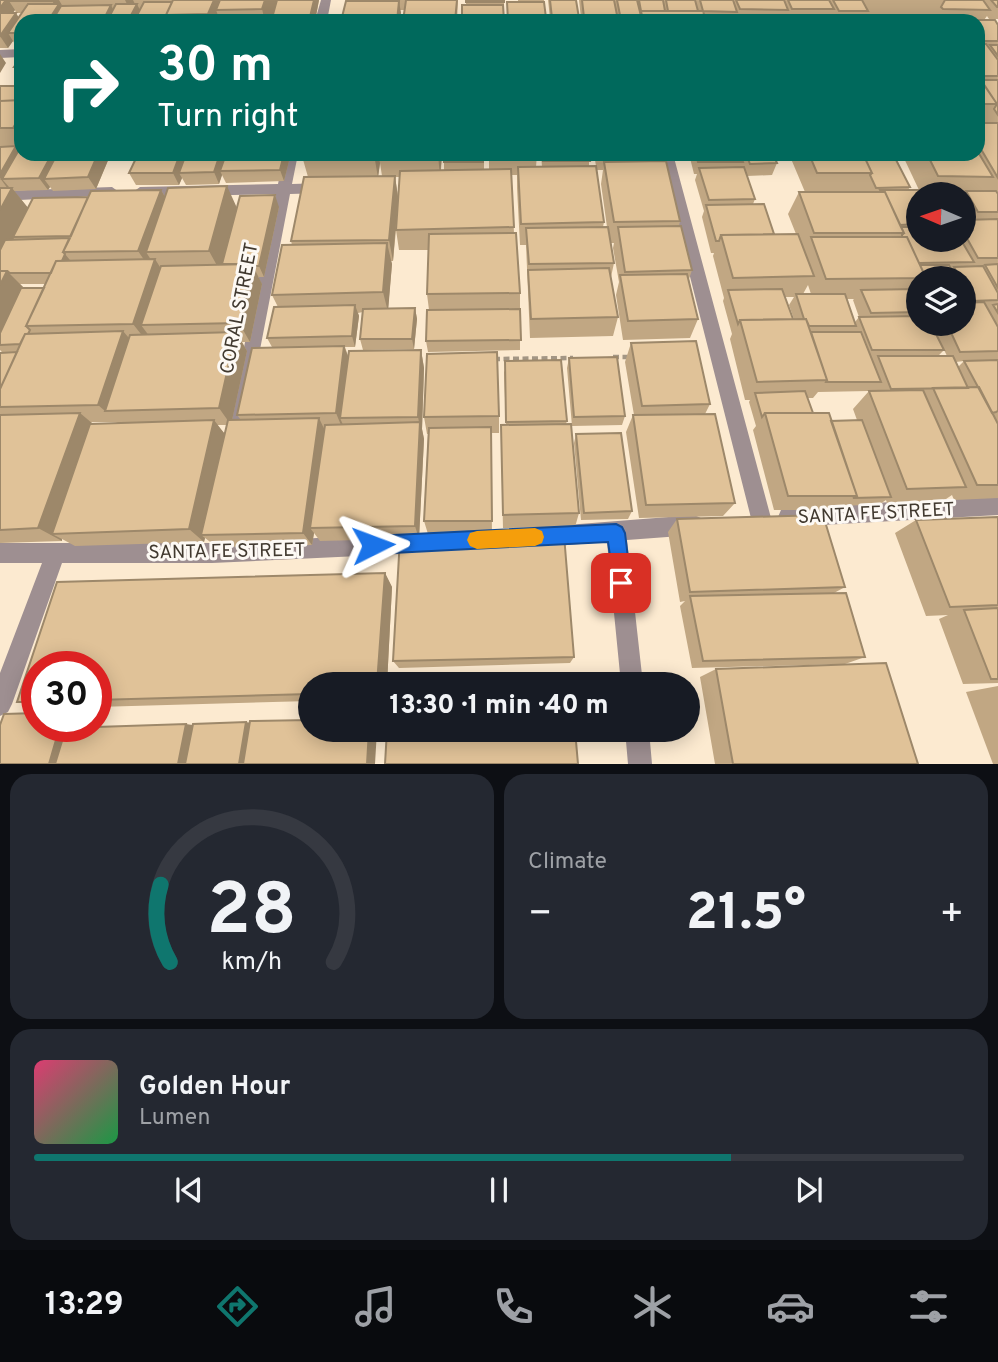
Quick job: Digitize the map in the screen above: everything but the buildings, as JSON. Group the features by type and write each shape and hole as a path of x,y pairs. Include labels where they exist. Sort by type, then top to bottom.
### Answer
{"street":[{"name":"CORAL STREET","path":"230,459 289,161"},
{"name":"SANTA FE STREET","path":"666,161 665,177 754,519 998,506"},
{"path":"0,196 339,188"},
{"path":"518,538 616,533 708,524"},
{"path":"616,533 631,672"},
{"name":"SANTA FE STREET","path":"0,553 449,541"},
{"path":"0,704 56,552"},
{"path":"638,742 640,764"}],"path":[{"path":"608,357 636,357"},
{"path":"484,360 580,358"}],"slow traffic":[{"path":"477,540 535,537"}],"route":[{"path":"373,545 616,533 621,583"}]}
